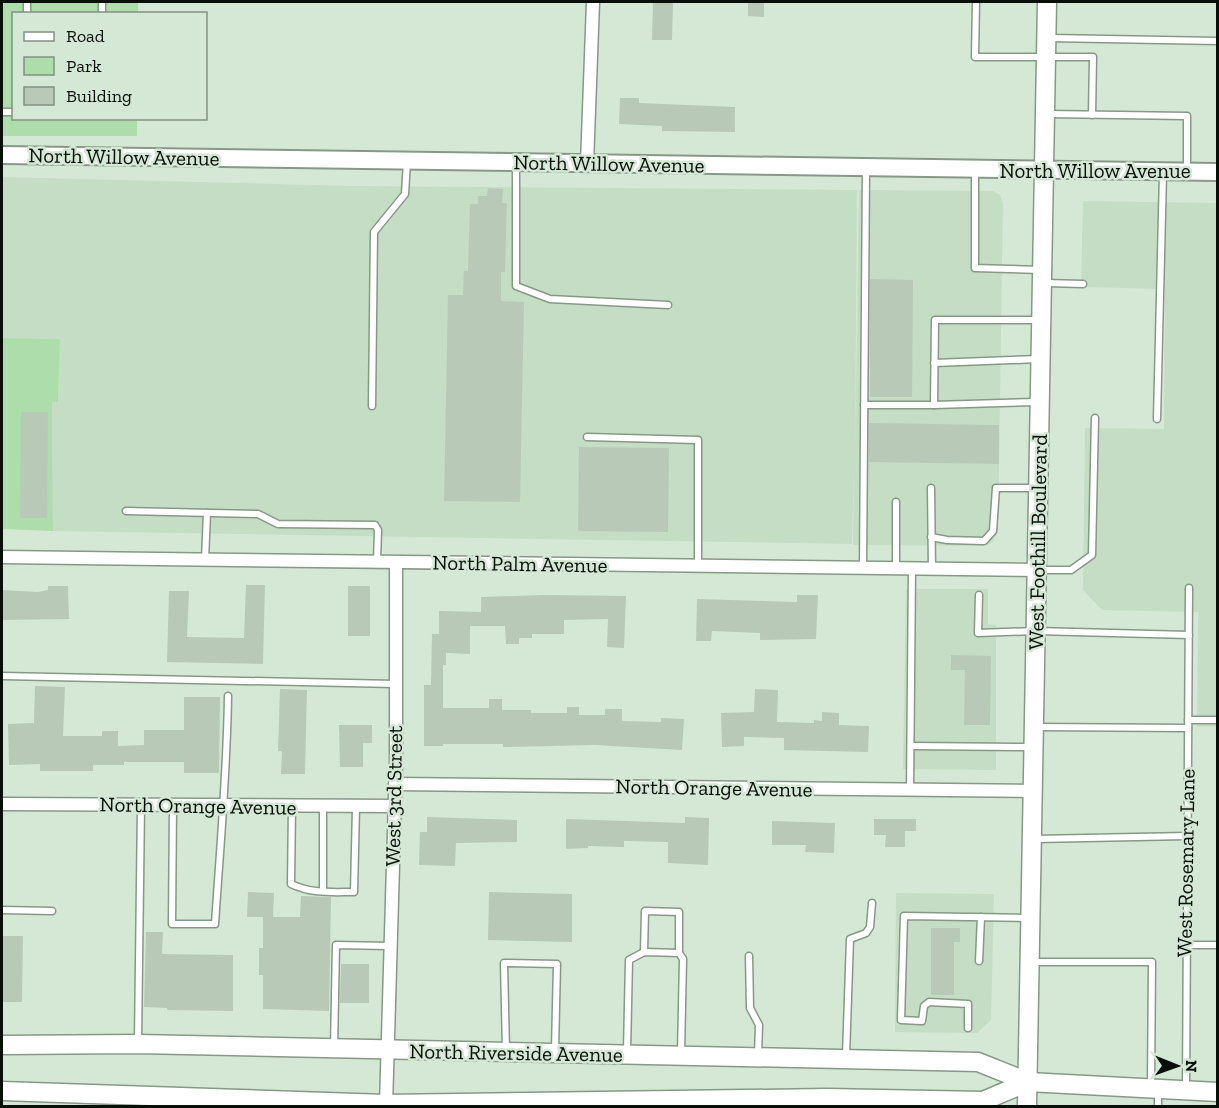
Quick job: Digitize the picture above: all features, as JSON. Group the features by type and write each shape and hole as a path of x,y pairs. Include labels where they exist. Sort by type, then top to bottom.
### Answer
{"main road":[{"name":"West Foothill Boulevard","path":"1027,1107 1047,2"},
{"name":"North Riverside Avenue","path":"2,1045 138,1044 978,1062 1028,1082 1155,1095 1218,1092"},
{"name":"North Riverside Avenue","path":"2,1091 386,1105 983,1101 1028,1082"}],"street":[{"path":"587,164 593,2"},
{"name":"North Willow Avenue","path":"2,155 1218,172"},
{"name":"North Palm Avenue","path":"2,557 1038,570"},
{"name":"West 3rd Street","path":"386,1105 395,806 396,563"},
{"name":"North Orange Avenue","path":"395,784 1033,791"},
{"name":"North Orange Avenue","path":"2,804 395,806"}],"lane":[{"path":"976,2 975,57 1093,57 1092,115"},
{"path":"1046,38 1218,41"},
{"path":"1045,114 1187,116 1187,172"},
{"path":"372,406 374,232 405,194 407,161"},
{"path":"516,163 516,286 550,299 668,305"},
{"path":"863,568 866,168"},
{"path":"975,170 975,268 1083,284"},
{"path":"1157,419 1163,171"},
{"path":"934,405 935,320 1042,320"},
{"path":"934,363 1041,359"},
{"path":"864,405 1040,402"},
{"path":"1038,570 1071,570 1092,555 1095,418"},
{"path":"587,437 698,440 698,566"},
{"path":"931,488 932,568"},
{"path":"931,537 973,542 990,538 993,531 996,488 1039,488"},
{"path":"896,502 896,568"},
{"path":"126,512 258,514 278,524 375,525 378,530 377,563"},
{"path":"205,560 207,513"},
{"path":"910,791 912,568"},
{"name":"West Rosemary Lane","path":"1186,1092 1185,945 1189,588"},
{"path":"979,595 978,633 1036,631 1189,635"},
{"path":"2,676 396,684"},
{"path":"173,805 172,924 215,924 222,806 226,782 228,696"},
{"path":"1188,720 1218,720"},
{"path":"1034,727 1188,728"},
{"path":"911,746 1034,747"},
{"path":"138,1044 141,805"},
{"path":"292,807 291,884 307,891 354,892 356,807"},
{"path":"323,807 323,891"},
{"path":"1032,839 1187,836"},
{"path":"846,1060 850,939 866,933 870,927 872,903"},
{"path":"2,910 52,911"},
{"path":"644,951 645,911 679,912 679,952 683,959 680,1056"},
{"path":"968,1028 968,1004 929,1002 924,1006 922,1021 901,1020 904,916 1031,919"},
{"path":"979,961 981,917"},
{"path":"334,1049 336,945 389,946"},
{"path":"1185,945 1218,945"},
{"path":"627,1055 629,960 644,951 679,952"},
{"path":"749,956 750,1008 759,1025 758,1058"},
{"path":"1030,962 1152,962 1155,1095"},
{"path":"506,1053 504,963 557,964 555,1054"}],"shaded area":[{"path":"2,177 353,186 857,190 855,453 859,190 993,191 1000,195 1003,203 998,532 992,543 984,546 853,545 854,461 852,544 53,531 52,402 58,402 60,339 2,338"},
{"path":"1083,201 1217,203 1217,727 1197,727 1198,612 1102,610 1083,590 1085,428 1164,429 1165,289 1081,287"},
{"path":"906,589 988,589 988,624 996,625 996,770 903,769"},
{"path":"896,893 994,894 991,1020 977,1033 895,1032"}],"green space":[{"path":"2,2 138,2 138,12 12,12 12,120 137,120 137,136 2,136"},
{"path":"2,338 60,339 58,402 52,402 53,531 2,529"}],"building":[{"path":"653,2 673,2 672,40 652,40"},
{"path":"748,2 764,2 764,17 748,16"},
{"path":"620,98 639,98 639,103 735,107 735,132 662,131 662,126 619,124"},
{"path":"488,188 503,189 502,203 507,203 505,272 501,272 501,301 524,302 520,502 444,501 448,295 463,295 464,271 468,271 470,204 478,204 478,196 487,196"},
{"path":"870,279 913,280 912,397 870,397"},
{"path":"21,412 48,412 47,518 20,518"},
{"path":"869,423 999,425 999,464 869,462"},
{"path":"579,447 669,448 668,532 578,531"},
{"path":"246,585 265,585 263,664 167,662 169,591 189,591 187,637 244,638"},
{"path":"48,586 68,586 69,619 2,620 2,590 38,592 48,590"},
{"path":"348,586 370,586 370,636 348,636"},
{"path":"797,595 818,595 816,639 760,640 760,633 712,631 711,641 696,641 697,599 797,602"},
{"path":"626,596 624,648 607,647 608,619 564,620 564,634 532,634 532,638 519,638 519,644 506,644 505,626 470,626 470,654 446,653 446,665 443,665 443,708 489,708 489,699 502,699 502,710 567,713 567,707 579,707 579,715 605,715 605,709 622,709 622,721 661,722 661,718 684,719 682,750 595,745 503,747 503,744 443,744 443,746 424,746 424,685 431,685 432,634 439,634 439,611 481,612 481,597"},
{"path":"951,655 991,656 990,725 964,725 965,670 951,670"},
{"path":"35,686 65,687 63,736 102,736 102,731 118,731 118,746 144,745 144,730 184,730 184,697 220,697 219,773 184,773 184,762 124,762 124,765 93,765 93,771 40,771 40,764 9,765 8,724 34,723"},
{"path":"280,689 307,690 305,774 281,774 282,751 278,751"},
{"path":"755,689 778,690 777,722 814,723 814,720 822,721 822,712 839,713 839,725 869,726 868,752 784,750 784,738 744,737 744,746 722,747 721,713 754,712"},
{"path":"339,725 372,725 372,743 363,743 363,767 340,767"},
{"path":"427,817 517,820 517,842 456,843 455,866 419,865 420,832 427,832"},
{"path":"685,817 709,818 708,865 668,863 668,842 624,841 624,847 588,846 588,848 566,849 566,819 685,823"},
{"path":"874,819 916,819 916,831 905,831 905,847 885,847 886,835 874,835"},
{"path":"772,821 835,823 834,853 805,852 806,845 772,845"},
{"path":"248,892 274,893 273,917 300,917 301,896 331,897 329,1011 263,1009 263,975 259,975 259,948 263,948 263,917 247,917"},
{"path":"489,892 572,894 572,942 488,940"},
{"path":"931,928 960,928 960,942 954,942 954,995 931,995"},
{"path":"146,932 163,932 162,954 233,955 233,1011 167,1010 167,1008 144,1007"},
{"path":"2,936 23,936 22,1002 2,1002"},
{"path":"341,964 369,964 369,1003 340,1003"}]}
